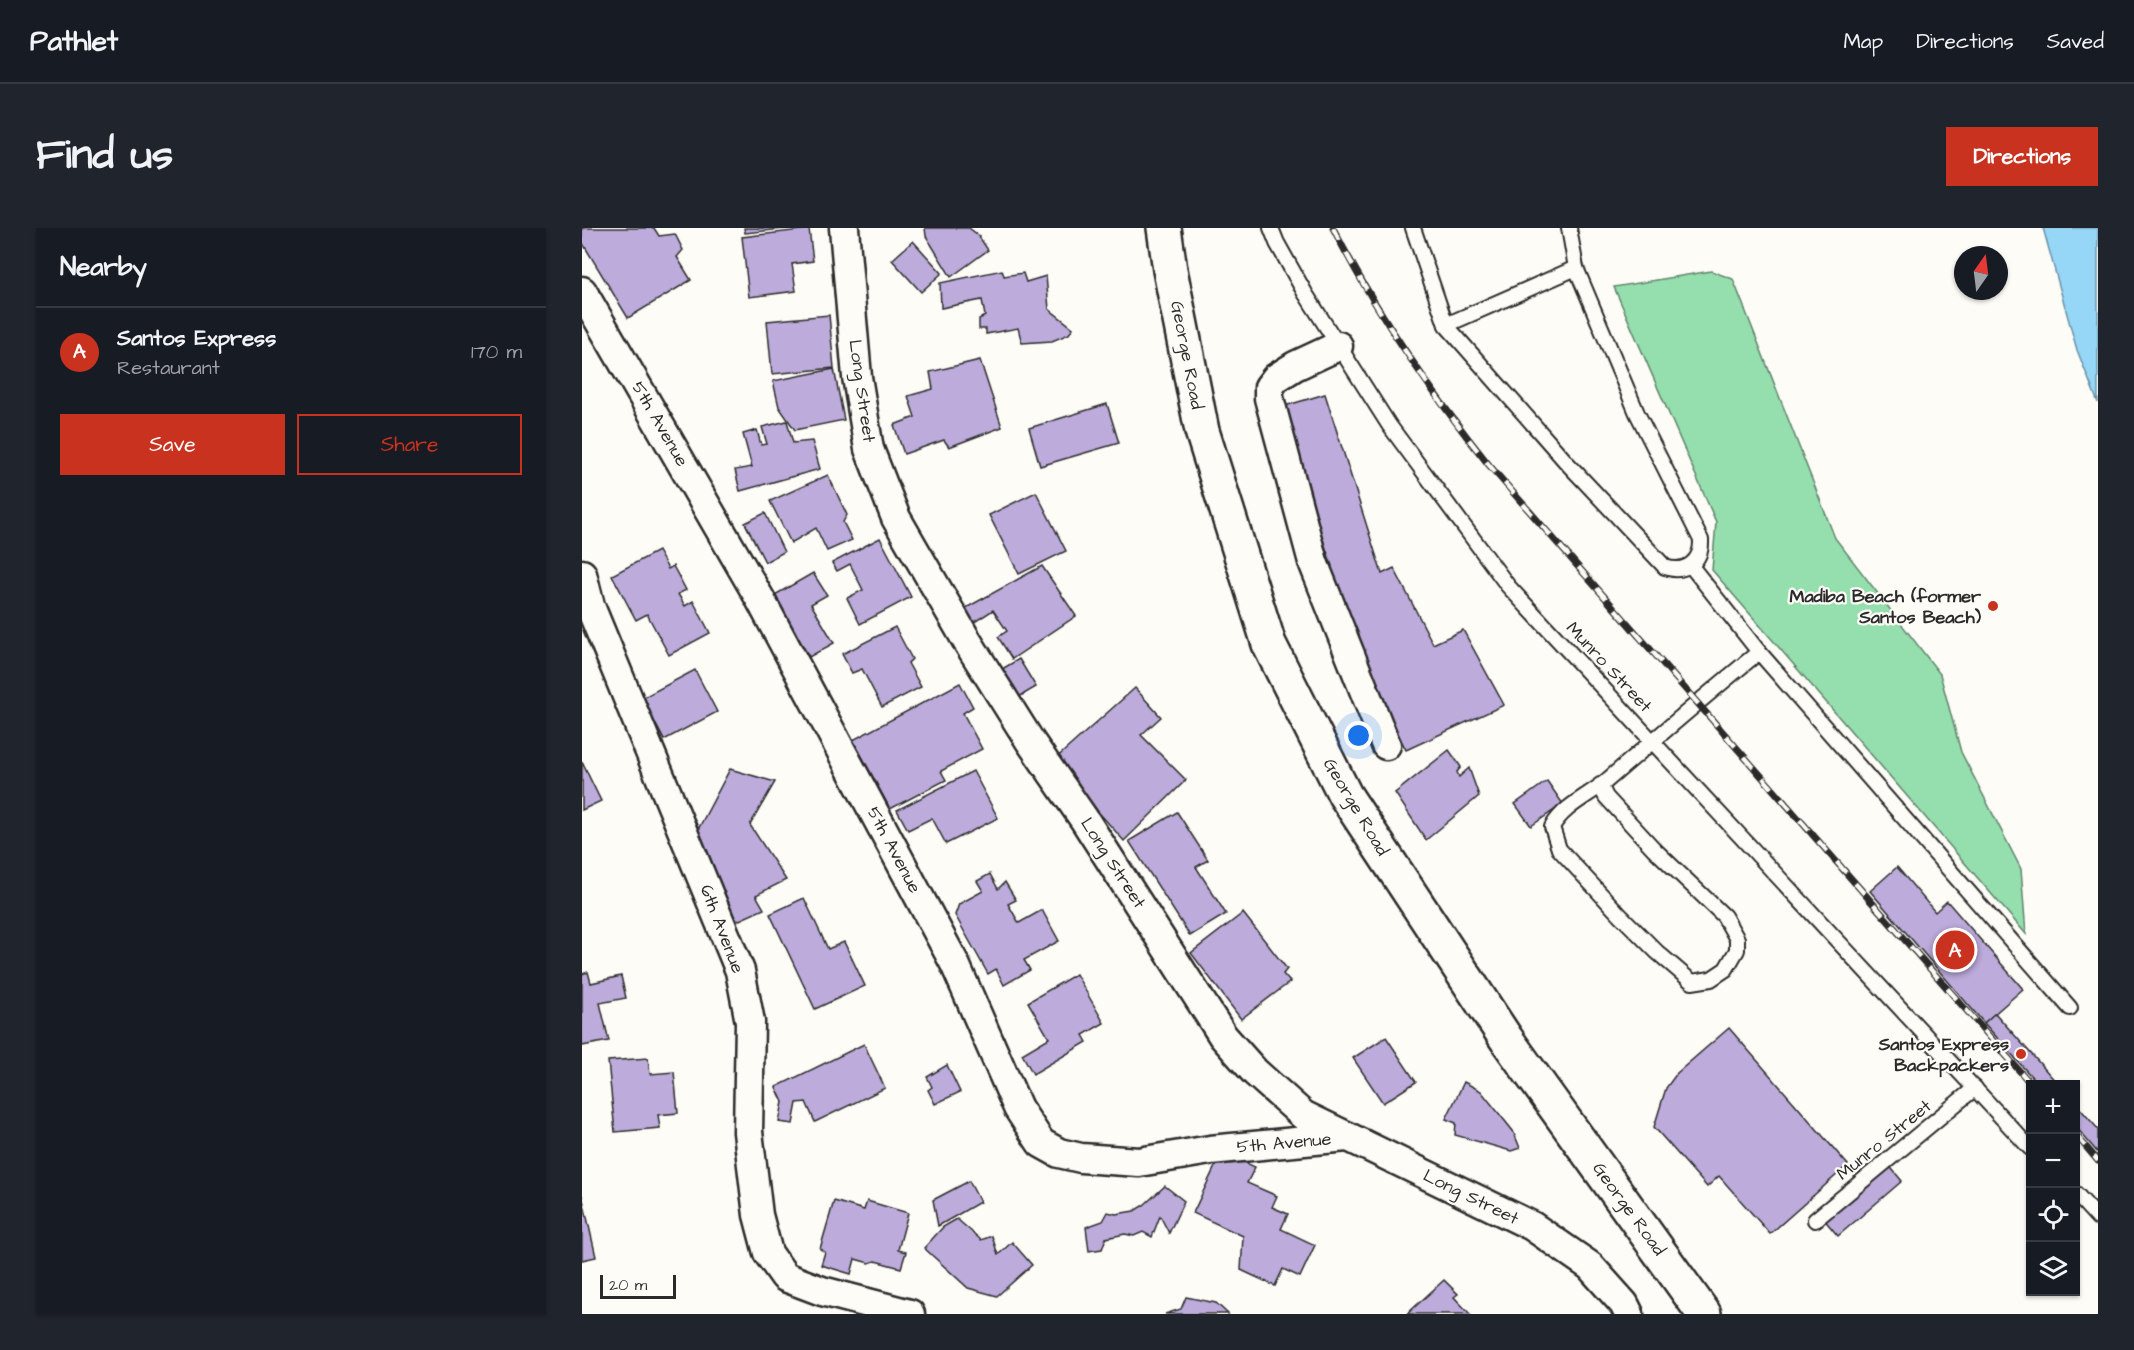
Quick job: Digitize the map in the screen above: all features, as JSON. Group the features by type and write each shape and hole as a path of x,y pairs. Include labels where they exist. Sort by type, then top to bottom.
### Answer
{"street":[{"name":"Long Street","path":"844,228 857,377 869,449 896,518 967,641 1030,741 1084,819 1224,1036 1255,1072 1303,1114 1532,1226 1590,1266 1624,1304 1629,1314"},
{"name":"George Road","path":"1164,228 1170,270 1202,431 1269,644 1345,795 1507,1040 1704,1314"},
{"name":"5th Avenue","path":"582,291 759,597 955,964 1018,1108 1041,1143 1059,1153 1081,1158 1139,1162 1210,1150 1347,1137"},
{"path":"1338,346 1284,372 1269,387 1269,398 1313,562 1386,745"},
{"name":"6th Avenue","path":"582,574 590,606 740,971 750,1022 748,1132 758,1215 768,1253 785,1277 822,1291 910,1314"}],"lane":[{"name":"Munro Street","path":"1271,228 1277,243 1338,346 1389,425 1508,586 2026,1143"},
{"path":"1413,228 1446,325 1567,463 1665,567 1682,570 1691,566 1699,557 1701,540 1637,413 1576,268 1569,228"},
{"path":"1446,325 1576,268"},
{"path":"1691,566 1759,652 2070,1008"},
{"path":"1600,785 1606,797 1654,849 1724,916 1737,939 1737,950 1726,969 1711,979 1692,982 1657,952 1559,849 1552,827 1558,816 1654,741 1696,702 1759,652"},
{"name":"Munro Street","path":"1815,1220 1975,1088"},
{"path":"2080,1198 2098,1218"}],"green space":[{"path":"1711,271 1733,279 1835,538 1940,674 1961,752 2021,869 2026,934 1712,570 1716,522 1614,287"}],"water":[{"path":"2043,228 2098,228 2098,403 2077,350"}],"building":[{"path":"582,228 654,228 659,236 675,234 683,250 677,257 691,280 628,318 582,242"},
{"path":"744,228 792,228 745,233"},
{"path":"925,228 969,228 978,235 988,250 951,277 926,236"},
{"path":"809,229 813,261 792,264 796,291 749,297 742,237"},
{"path":"913,241 942,273 921,292 892,260"},
{"path":"1002,270 1004,276 1023,273 1026,282 1046,276 1049,309 1073,328 1069,334 1052,341 1022,343 1018,328 986,334 986,329 979,329 979,319 985,316 982,300 941,308 940,283"},
{"path":"829,315 834,368 772,374 767,321"},
{"path":"980,360 1002,427 949,447 944,440 904,454 894,425 915,417 908,396 933,389 930,372"},
{"path":"834,369 844,420 795,430 779,407 773,381"},
{"path":"1325,394 1382,574 1394,568 1433,644 1463,630 1504,705 1406,750 1320,572 1332,566 1278,408"},
{"path":"1107,404 1119,443 1040,466 1029,428"},
{"path":"787,421 793,443 812,441 820,469 740,491 735,470 752,467 743,434 757,430 761,445 767,444 762,427"},
{"path":"828,475 847,515 843,522 852,540 827,551 816,528 791,543 770,501"},
{"path":"1036,492 1066,551 1019,574 989,515"},
{"path":"765,513 784,552 765,562 745,523"},
{"path":"880,538 911,597 860,624 847,598 863,590 850,564 837,571 832,563"},
{"path":"658,551 668,569 673,566 686,590 678,594 685,606 693,601 710,633 669,655 647,614 636,620 612,575"},
{"path":"1042,566 1076,616 1012,659 998,637 1007,631 993,610 973,623 964,609"},
{"path":"813,573 827,595 811,604 834,643 809,657 773,596"},
{"path":"895,627 912,659 908,663 921,687 882,707 862,669 852,673 842,654"},
{"path":"1019,659 1036,687 1019,697 1002,669"},
{"path":"695,670 717,712 664,740 642,698"},
{"path":"960,683 973,707 963,713 982,749 941,771 946,780 890,809 853,740"},
{"path":"1135,688 1161,717 1141,735 1186,780 1124,841 1053,761"},
{"path":"1449,750 1461,767 1457,772 1459,777 1469,768 1479,796 1426,840 1395,793"},
{"path":"582,762 601,801 582,810"},
{"path":"730,769 775,782 750,825 786,880 756,895 764,909 735,922 693,839"},
{"path":"973,771 998,818 946,844 932,818 908,830 897,810"},
{"path":"1547,781 1563,804 1531,826 1515,804"},
{"path":"1177,812 1208,860 1196,867 1226,914 1190,936 1129,841"},
{"path":"1897,867 1935,912 1947,901 2023,989 1984,1023 1870,891"},
{"path":"990,874 998,889 1005,882 1016,900 1008,904 1019,923 1042,910 1059,941 1024,960 1030,970 1004,985 996,969 988,974 955,915 959,904 983,891 977,881"},
{"path":"804,898 828,949 844,942 865,986 815,1009 770,914"},
{"path":"1243,913 1287,969 1283,974 1290,982 1241,1019 1191,953"},
{"path":"588,972 591,983 621,976 626,998 600,1003 609,1041 582,1046 582,974"},
{"path":"1076,974 1104,1023 1083,1035 1087,1042 1033,1074 1022,1054 1049,1038 1028,1002"},
{"name":"Santos Express Backpackers","path":"1995,1013 2054,1080 2034,1080 1984,1023"},
{"path":"1729,1028 1848,1165 1770,1234 1719,1176 1707,1187 1654,1127 1666,1088 1677,1073"},
{"path":"1386,1037 1416,1082 1383,1103 1353,1058"},
{"path":"864,1044 885,1088 815,1122 806,1102 797,1103 793,1124 779,1122 783,1102 776,1087"},
{"path":"648,1058 650,1074 674,1072 678,1113 658,1115 660,1128 615,1132 608,1061"},
{"path":"947,1065 960,1092 935,1104 928,1090 932,1087 927,1077"},
{"path":"1464,1082 1481,1091 1513,1131 1520,1148 1511,1151 1455,1135 1456,1123 1446,1119"},
{"path":"2080,1109 2098,1129 2098,1153 2080,1132"},
{"path":"1222,1152 1255,1167 1247,1183 1277,1196 1272,1207 1288,1214 1281,1229 1315,1245 1300,1277 1283,1269 1275,1286 1241,1270 1243,1236 1193,1213"},
{"path":"1887,1163 1902,1181 1838,1236 1823,1218"},
{"path":"969,1181 980,1202 938,1226 933,1200"},
{"path":"1165,1186 1184,1201 1169,1233 1160,1216 1152,1237 1143,1232 1134,1236 1125,1234 1106,1238 1102,1249 1089,1251 1086,1227 1103,1221 1108,1212 1116,1214 1134,1211"},
{"path":"582,1195 596,1257 582,1260"},
{"path":"834,1201 864,1210 867,1201 908,1213 898,1250 906,1252 901,1268 875,1261 869,1263 855,1259 851,1274 821,1265 825,1252 820,1249"},
{"path":"957,1219 981,1240 992,1236 998,1255 1012,1242 1032,1265 997,1296 968,1288 924,1248 943,1227"},
{"path":"1444,1280 1458,1294 1454,1297 1470,1314 1407,1314"},
{"path":"1186,1297 1216,1303 1228,1314 1165,1314 1181,1309"}],"railway":[{"path":"1333,228 1405,351 1489,465 2027,1080"},
{"path":"2080,1140 2098,1161"}],"place":[{"name":"Madiba Beach (former Santos Beach)","path":"1993,606"},
{"name":"Santos Express","path":"1955,950"},
{"name":"Santos Express Backpackers","path":"2021,1054"}]}
